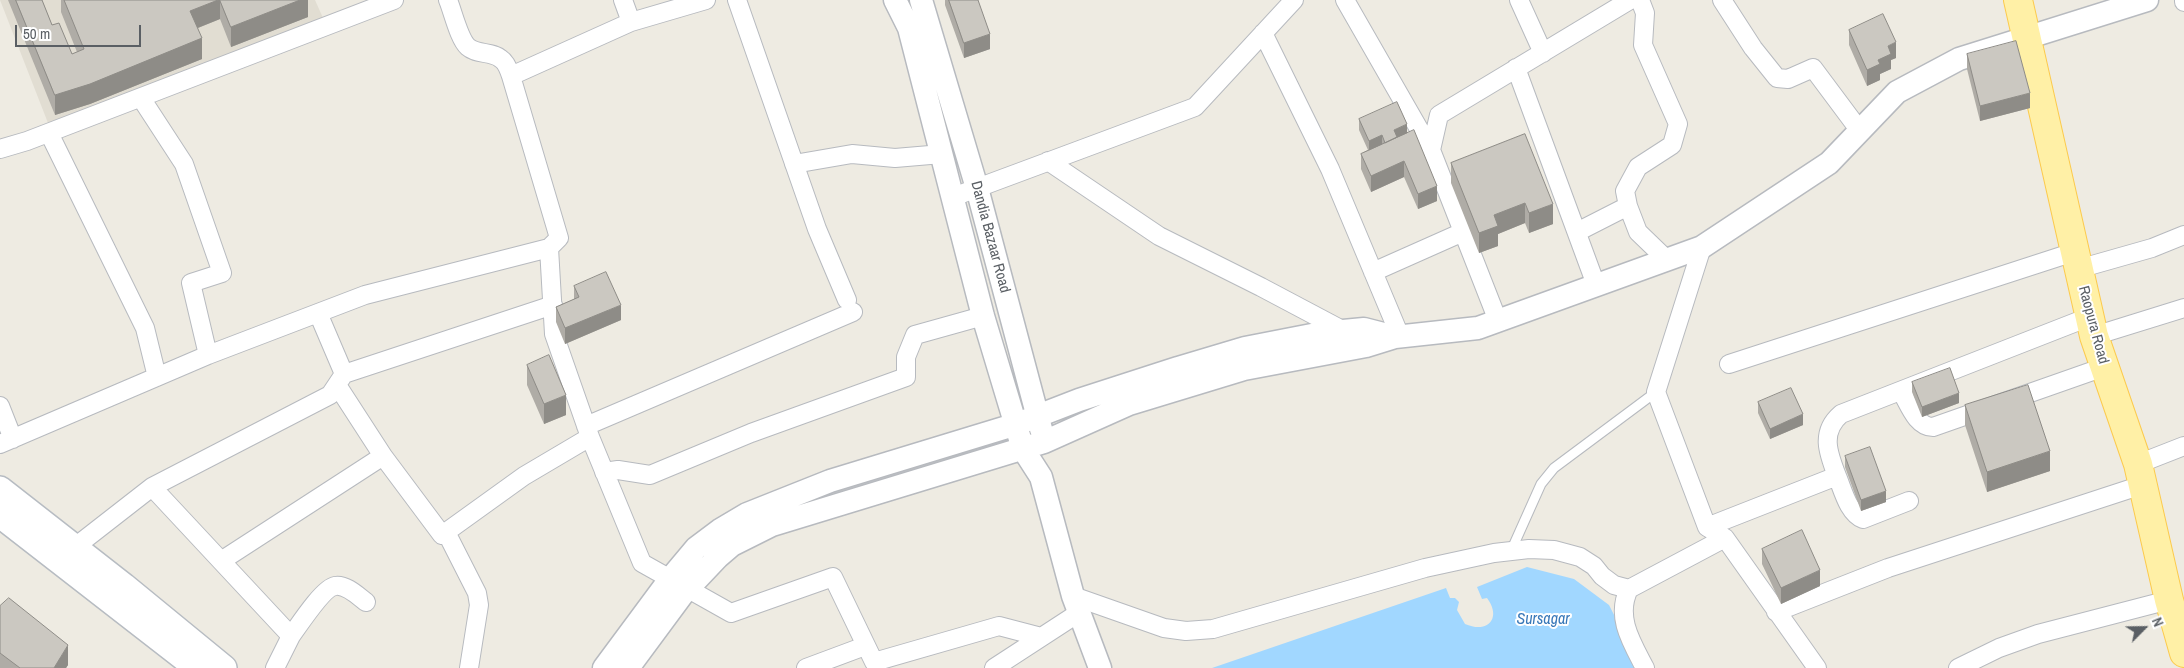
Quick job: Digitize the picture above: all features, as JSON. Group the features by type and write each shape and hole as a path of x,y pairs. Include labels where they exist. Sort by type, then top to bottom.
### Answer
{"main road":[{"name":"Raopura Road","path":"2018,0 2092,327 2140,474 2169,600 2183,648"},
{"path":"0,489 68,554 197,668"},
{"path":"0,515 68,554 224,668"}],"street":[{"path":"0,149 49,133 142,98 394,0"},
{"path":"0,406 6,441 208,355 365,295 549,248 559,238 512,76 503,60 494,54 483,53 469,48 463,41 448,0"},
{"path":"623,0 631,22"},
{"path":"512,76 631,22 706,0"},
{"path":"318,313 340,380 382,456 442,535 588,432 850,306 817,229 737,0"},
{"path":"952,197 1195,106 1294,0"},
{"path":"1345,0 1431,150 1498,321"},
{"path":"1519,0 1543,52"},
{"path":"1431,150 1439,115 1630,0"},
{"path":"1640,0 1645,13 1642,45 1678,124 1672,145 1638,167 1625,191 1628,206 1638,232 1667,260"},
{"path":"1722,0 1753,48 1778,78 1788,79 1814,68 1860,131"},
{"path":"604,668 678,584 718,557 732,545 772,525 1033,445 1129,404 1347,340 1364,329 1398,336 1478,328 1702,247 1829,162 1897,92 1959,59 2145,0"},
{"path":"898,7 927,2"},
{"name":"Dandia Bazaar Road","path":"927,2 1038,415 1033,445"},
{"name":"Dandia Bazaar Road","path":"898,7 909,28 983,316 1017,424 1033,445 1076,604"},
{"path":"1263,33 1330,168 1374,272 1398,336"},
{"path":"1516,68 1596,285"},
{"path":"142,98 184,164 222,273 191,283 208,355"},
{"path":"49,133 145,328 157,376"},
{"path":"794,164 852,154 895,158 942,154"},
{"path":"1048,161 1159,236 1347,340"},
{"path":"1577,232 1628,206"},
{"path":"1374,272 1463,232"},
{"path":"1729,364 2076,261 2152,248 2184,235"},
{"path":"1702,247 1656,392 1707,527 1724,538 1776,612 1786,622 1817,668"},
{"path":"549,248 554,334 588,432 642,563 731,613 833,577 874,662 1000,626 1041,637"},
{"path":"68,554 152,487 330,395 340,380 553,305"},
{"path":"1909,501 1863,519 1856,516 1851,510 1832,463 1828,438 1829,428 1833,421 1841,414 1901,391 2092,327 2184,308"},
{"path":"604,472 618,470 650,475 750,433 906,377 906,357 915,335 983,316"},
{"path":"628,668 678,584 696,548 720,530 747,514 830,481 1017,424 1038,415 1178,368 1245,348 1322,333 1347,340"},
{"path":"1901,391 1920,423 1926,427 1934,427 2104,367"},
{"path":"1776,612 2140,474 2184,446"},
{"path":"221,561 382,456"},
{"path":"1707,527 1838,476"},
{"path":"152,487 291,636"},
{"path":"446,532 477,593 479,605 469,668"},
{"path":"1645,668 1628,634 1623,618 1623,605 1629,589 1724,538"},
{"path":"1076,604 1164,628 1186,630 1213,629 1425,568 1511,551 1540,549 1580,557 1594,566 1602,576 1614,585 1629,589"},
{"path":"275,668 291,636 326,592 335,586 346,588 366,602"},
{"path":"1958,668 1999,648 2038,634 2169,600"},
{"path":"994,668 1041,637 1076,604"},
{"path":"1076,604 1100,668"},
{"path":"806,668 865,646"}],"lane":[{"path":"1511,551 1541,484 1554,468 1656,392"}],"shaded area":[{"path":"0,0 315,0 323,18 48,123"}],"water":[{"name":"Sursagar","path":"1527,567 1574,579 1609,605 1641,668 1212,668 1446,588 1450,598 1455,598 1459,602 1457,610 1465,624 1480,627 1490,622 1493,618 1493,612 1487,598 1482,599 1477,587"}],"building":[{"path":"16,0 42,0 52,25 59,23 72,54 84,49 64,0 218,0 190,11 202,38 90,84 55,95"},
{"path":"220,0 300,0 231,27"},
{"path":"949,0 978,0 990,34 964,43"},
{"path":"1883,14 1896,42 1888,46 1891,54 1878,60 1880,64 1867,70 1849,30"},
{"path":"2016,41 2030,93 1980,106 1967,54"},
{"path":"1397,102 1407,124 1394,130 1397,137 1385,143 1382,135 1369,141 1359,119"},
{"path":"1414,130 1437,186 1418,194 1404,161 1371,176 1361,154"},
{"path":"1525,134 1553,204 1529,213 1525,203 1494,215 1498,226 1479,233 1451,163"},
{"path":"606,272 621,305 565,328 556,307 579,297 574,286"},
{"path":"549,355 566,395 544,404 527,365"},
{"path":"1950,368 1959,393 1922,407 1912,382"},
{"path":"2028,385 2050,451 1987,472 1965,405"},
{"path":"1791,388 1803,414 1770,429 1758,402"},
{"path":"1870,447 1886,491 1861,500 1845,456"},
{"path":"1802,530 1820,570 1781,588 1762,549"},
{"path":"9,598 68,645 54,668 20,668 0,653 0,606"}]}
